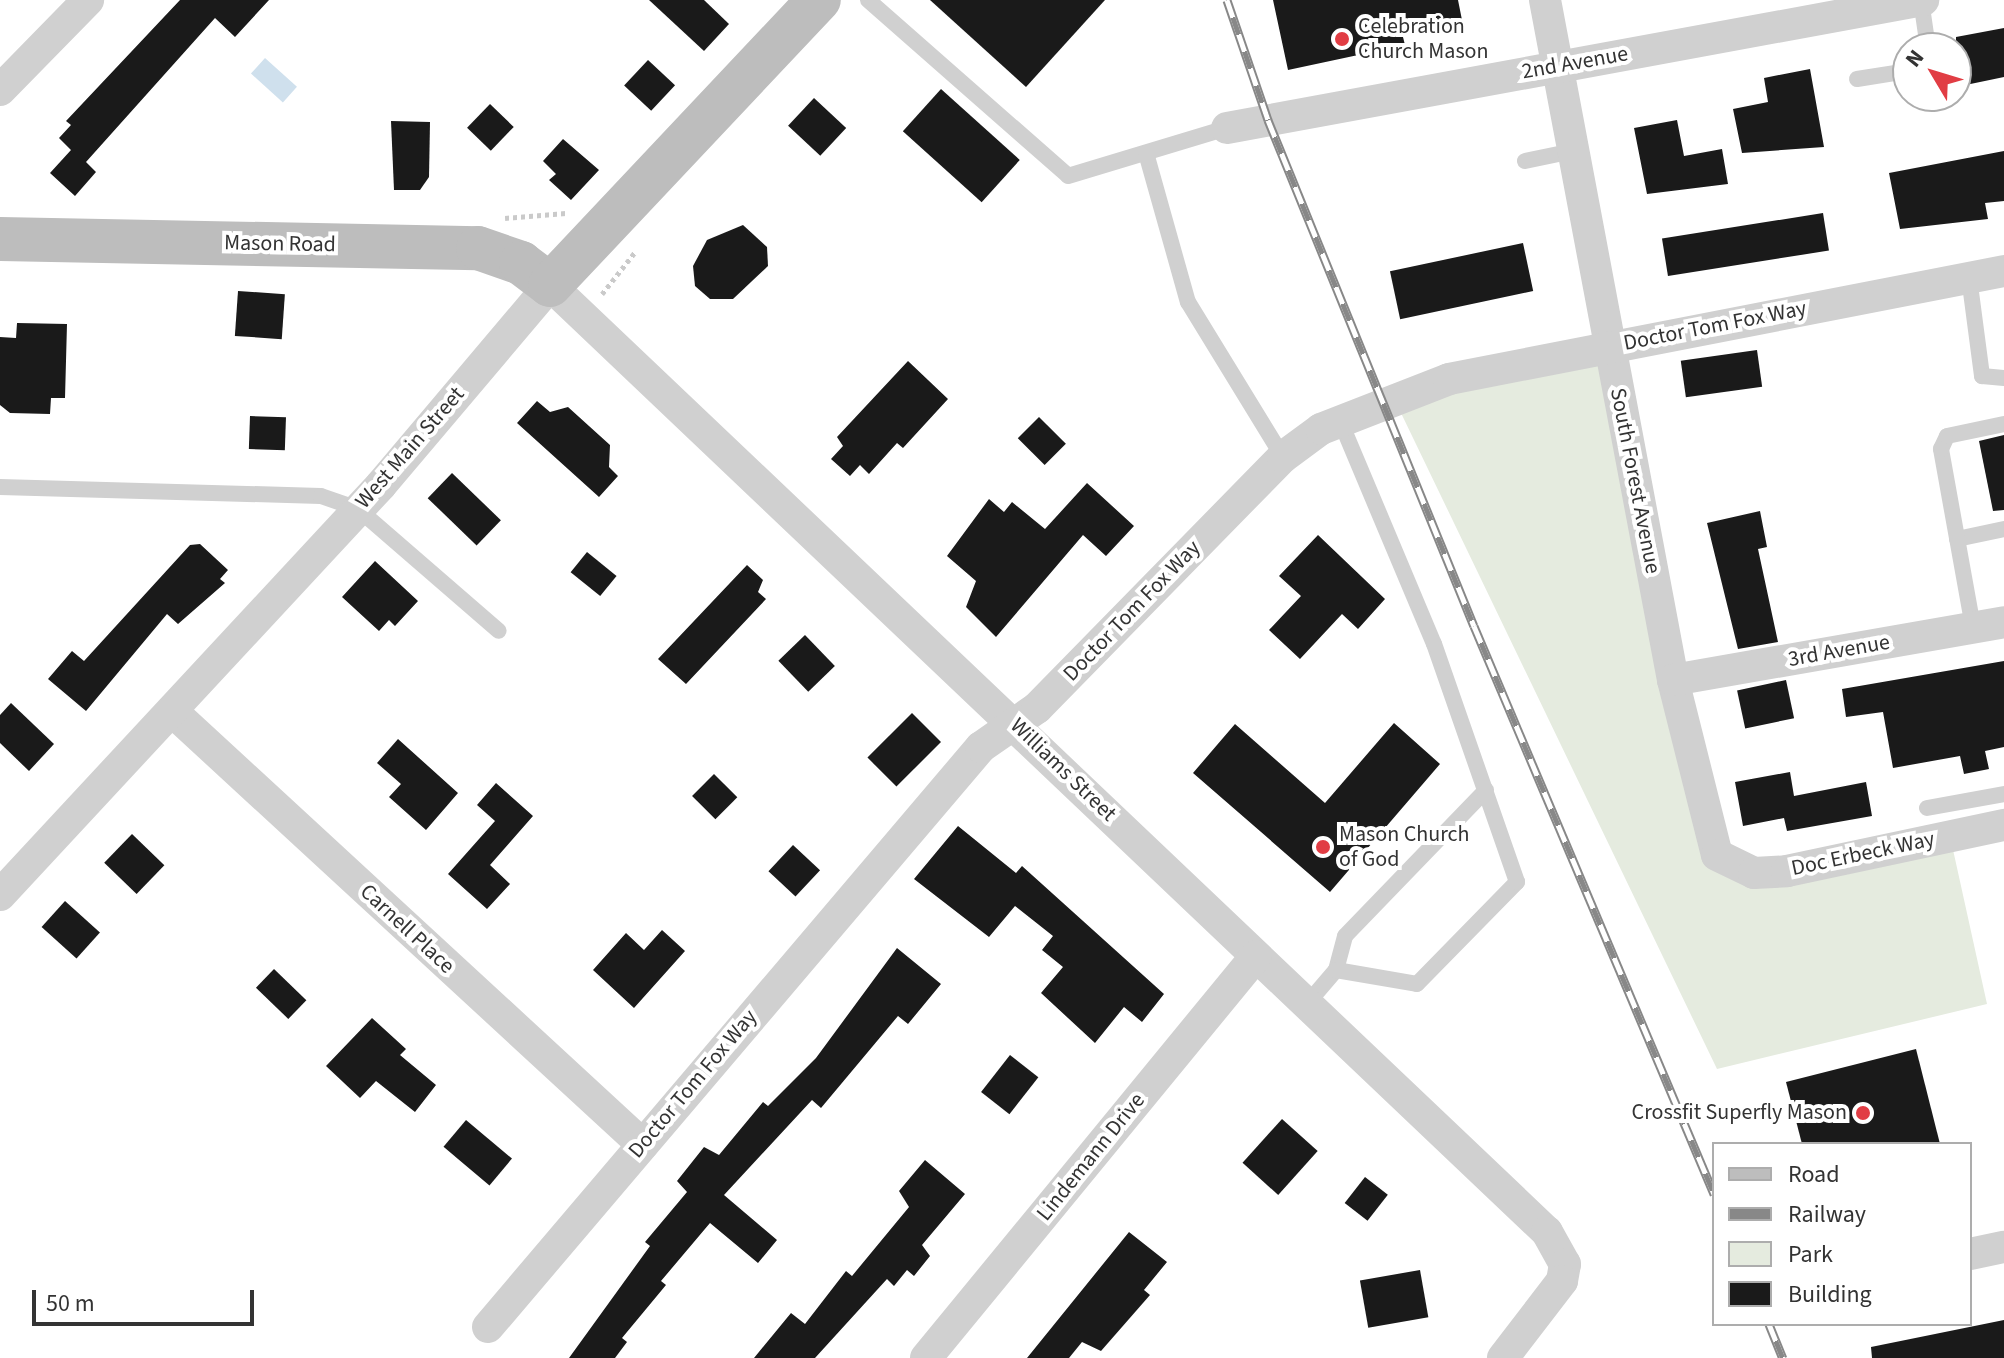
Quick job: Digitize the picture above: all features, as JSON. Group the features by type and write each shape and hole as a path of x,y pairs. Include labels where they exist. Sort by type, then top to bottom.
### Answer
{"main road":[{"name":"West Main Street","path":"550,285 819,0"},
{"name":"Mason Road","path":"0,239 478,248 521,263 550,285"}],"street":[{"path":"0,90 88,0"},
{"name":"South Forest Avenue","path":"1545,0 1673,680 1708,836 1724,861"},
{"name":"2nd Avenue","path":"1227,128 1557,66 1822,9 1922,0"},
{"name":"Doctor Tom Fox Way","path":"488,1327 981,747 1080,667 1283,457 1340,420 1409,390 1610,347 2004,271"},
{"name":"West Main Street","path":"0,895 358,509 550,285"},
{"name":"Williams Street","path":"550,285 1013,722 1306,1005 1528,1211 1565,1264 1551,1299 1503,1358"},
{"name":"3rd Avenue","path":"1673,680 1988,624"},
{"name":"Carnell Place","path":"172,711 643,1145"},
{"name":"Doc Erbeck Way","path":"1724,861 1754,873 1787,871 2004,825"},
{"name":"Lindemann Drive","path":"926,1358 1256,956"},
{"path":"1972,1254 2004,1247"}],"lane":[{"path":"868,0 1068,176 1227,128"},
{"path":"1922,0 1926,32"},
{"path":"1857,79 1892,74"},
{"path":"1525,161 1573,151"},
{"path":"1146,153 1188,302 1283,457"},
{"path":"1960,279 1982,376 2004,378"},
{"path":"1336,970 1417,984 1517,882 1434,644 1340,420"},
{"path":"1988,624 1957,539 1942,443 2004,424"},
{"path":"0,487 321,496 358,509 499,631"},
{"path":"1957,539 2004,529"},
{"path":"1306,1005 1336,970 1345,936 1486,790"},
{"path":"1927,808 2004,794"}],"green space":[{"path":"1610,347 1708,836 1735,868 1950,836 1987,1004 1717,1069 1401,413 1409,390"}],"water":[{"path":"265,58 297,87 283,102 251,74"}],"building":[{"path":"180,0 269,0 235,37 215,18 86,162 96,172 75,196 50,173 71,150 59,138 71,125 66,121"},
{"path":"649,0 704,0 729,24 704,51"},
{"path":"930,0 1105,0 1026,87"},
{"name":"Celebration Church Mason","path":"1273,0 1458,0 1462,20 1402,33 1405,45 1288,70"},
{"path":"2004,28 2004,77 1972,84 1972,34"},
{"path":"648,60 675,85 651,111 624,86"},
{"path":"1810,69 1824,147 1742,153 1733,109 1768,102 1764,78"},
{"path":"941,89 1020,160 982,202 903,131"},
{"path":"814,98 846,128 820,156 788,126"},
{"path":"490,104 514,127 491,151 467,128"},
{"path":"1677,120 1684,156 1722,149 1728,184 1647,194 1634,128"},
{"path":"391,121 430,122 429,177 420,190 394,190"},
{"path":"563,139 599,170 571,200 549,180 556,174 543,161"},
{"path":"2004,151 2004,201 1985,203 1988,219 1900,229 1889,173"},
{"path":"1823,213 1829,251 1668,276 1662,238"},
{"path":"743,225 767,247 768,266 733,299 710,299 695,286 693,266 707,240"},
{"path":"1523,243 1533,291 1400,319 1390,271"},
{"path":"238,291 285,294 282,339 235,336"},
{"path":"17,323 67,324 65,398 51,398 50,414 10,413 0,405 0,337 16,338"},
{"path":"1757,350 1762,387 1686,397 1681,361"},
{"path":"908,361 948,399 903,448 897,443 869,474 860,465 850,476 831,459 843,446 837,437"},
{"path":"537,401 550,412 568,407 610,445 609,467 618,476 599,497 517,423"},
{"path":"250,416 286,417 285,450 249,449"},
{"path":"1039,417 1066,444 1045,465 1018,438"},
{"path":"2004,435 2004,510 1993,511 1979,441"},
{"path":"452,473 501,520 477,545 428,498"},
{"path":"1087,483 1134,526 1106,556 1083,535 996,637 966,607 976,581 947,556 989,499 1004,512 1012,502 1045,529"},
{"path":"1760,511 1767,547 1758,549 1778,642 1738,649 1707,523"},
{"path":"1318,535 1385,599 1358,629 1342,614 1300,659 1269,630 1301,596 1279,576"},
{"path":"200,544 228,570 220,579 225,583 178,624 167,614 86,711 48,679 72,651 84,661 190,545"},
{"path":"587,552 617,576 600,596 571,572"},
{"path":"375,561 418,601 395,626 389,620 379,631 342,597"},
{"path":"747,565 763,580 758,592 766,599 686,684 658,659"},
{"path":"805,635 835,666 808,692 778,661"},
{"path":"2004,661 2004,747 1985,751 1989,769 1964,774 1960,756 1893,768 1883,712 1846,717 1842,689"},
{"path":"1786,680 1794,718 1745,729 1737,690"},
{"path":"11,703 54,744 29,771 0,743 0,715"},
{"path":"912,713 941,742 896,787 867,758"},
{"name":"Mason Church of God","path":"1394,723 1440,764 1330,892 1193,773 1235,724 1325,803"},
{"path":"398,739 458,793 426,830 389,797 401,784 377,763"},
{"path":"1790,772 1794,796 1866,782 1872,816 1787,831 1784,818 1743,826 1735,782"},
{"path":"714,774 737,797 715,819 692,796"},
{"path":"496,783 533,816 490,865 510,884 487,909 448,874 495,821 477,805"},
{"path":"958,826 1016,873 1022,866 1164,994 1142,1022 1124,1007 1095,1043 1041,993 1063,967 1042,950 1053,936 1015,906 989,937 914,879"},
{"path":"132,834 164,865 137,894 104,863"},
{"path":"793,845 820,870 796,897 768,871"},
{"path":"65,901 100,932 77,958 42,927"},
{"path":"662,930 685,951 634,1008 593,970 626,933 644,950"},
{"path":"897,948 941,984 908,1024 898,1016 821,1108 812,1100 724,1195 777,1240 758,1263 710,1223 661,1281 666,1285 622,1338 627,1342 615,1358 569,1358 650,1246 645,1242 687,1192 677,1181 704,1147 719,1155 763,1102 768,1106 816,1058"},
{"path":"274,969 306,1000 288,1019 256,988"},
{"path":"372,1018 406,1049 400,1055 436,1085 415,1112 376,1081 360,1098 326,1066"},
{"name":"Crossfit Superfly Mason","path":"1916,1049 1939,1142 1801,1142 1786,1082"},
{"path":"1010,1055 1038,1077 1009,1114 981,1092"},
{"path":"1282,1119 1318,1151 1278,1195 1243,1163"},
{"path":"466,1120 512,1159 489,1185 444,1147"},
{"path":"925,1160 965,1194 922,1245 930,1256 914,1276 907,1270 894,1286 887,1279 815,1358 754,1358 791,1313 805,1324 846,1271 852,1276 909,1207 899,1191"},
{"path":"1365,1177 1388,1195 1368,1221 1345,1203"},
{"path":"1129,1232 1167,1262 1144,1290 1150,1295 1101,1351 1082,1342 1069,1358 1027,1358"},
{"path":"1420,1270 1428,1317 1368,1328 1360,1281"},
{"path":"2004,1320 2004,1358 1872,1358 1871,1347"}],"railway":[{"path":"1227,0 1268,120 1474,626 1712,1189"},
{"path":"1770,1326 1783,1358"}],"place":[{"name":"Celebration Church Mason","path":"1342,39"},
{"name":"Mason Church of God","path":"1323,847"},
{"name":"Crossfit Superfly Mason","path":"1863,1113"}]}
